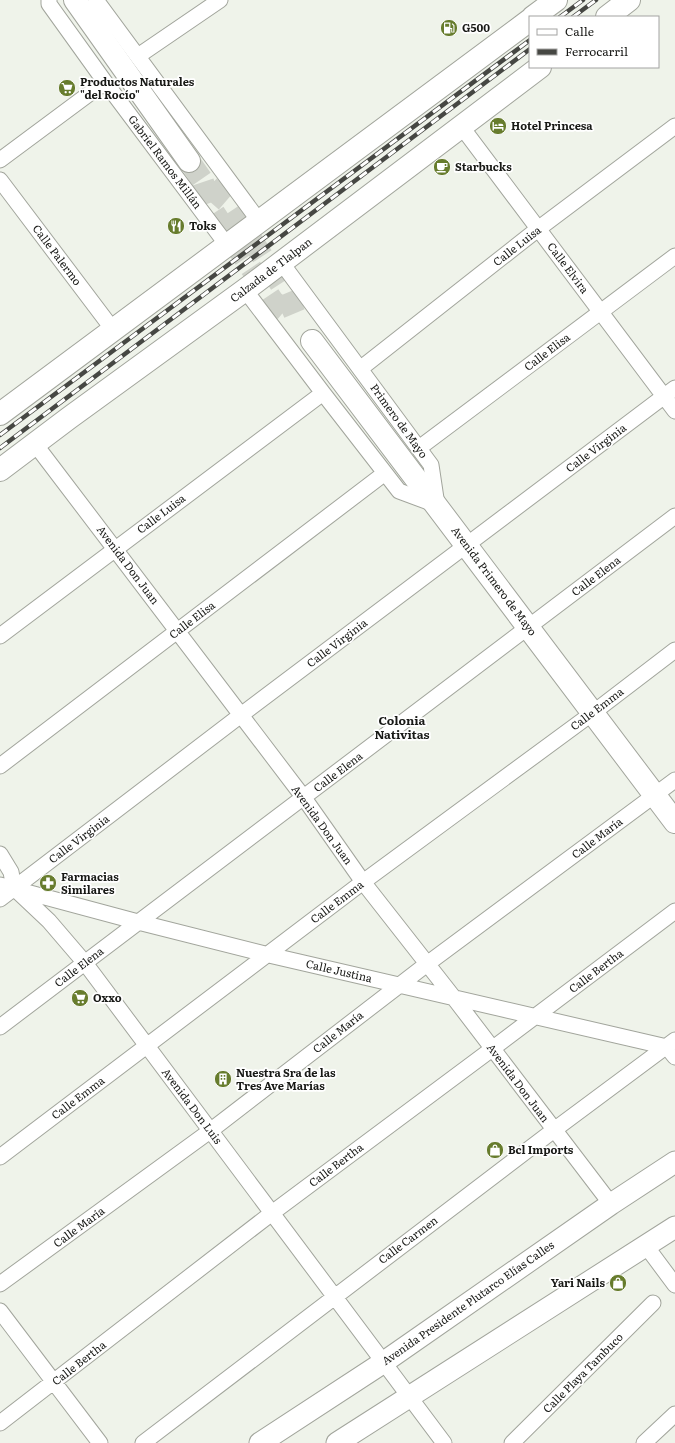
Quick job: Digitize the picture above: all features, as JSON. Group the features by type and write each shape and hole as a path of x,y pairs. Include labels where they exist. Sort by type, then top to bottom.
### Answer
{"main road":[{"path":"75,0 189,161"},
{"path":"608,16 629,0"},
{"path":"0,414 114,331 529,18"},
{"name":"Calzada de Tlalpan","path":"0,470 245,290 539,68"},
{"name":"Avenida Primero de Mayo","path":"312,341 528,628 594,712 675,822"},
{"name":"Avenida Presidente Plutarco Elías Calles","path":"260,1443 384,1362 611,1204 675,1162"},
{"path":"337,1443 675,1227"}],"street":[{"name":"Gabriel Ramos Millán","path":"49,0 49,4 105,82 227,245"},
{"path":"96,0 259,221"},
{"path":"138,56 220,0"},
{"path":"0,160 105,82"},
{"name":"Calle Elvira","path":"460,126 601,312 669,392 675,411"},
{"name":"Calle Luisa","path":"360,369 538,229 675,126"},
{"name":"Calle Palermo","path":"0,180 114,331"},
{"name":"Calle Elisa","path":"419,448 675,256"},
{"name":"Primero de Mayo","path":"281,262 431,465 437,506"},
{"path":"245,290 399,491 437,506"},
{"name":"Calle Virginia","path":"0,899 7,887 241,715 669,392"},
{"name":"Calle Luisa","path":"0,636 323,393"},
{"name":"Avenida Don Juan","path":"35,444 304,798 363,882 454,998 611,1204"},
{"name":"Calle Elisa","path":"0,766 385,473"},
{"name":"Calle Elena","path":"0,1027 675,516"},
{"name":"Calle Emma","path":"0,1157 363,882 594,712 675,650"},
{"name":"Calle María","path":"0,1284 210,1131 400,984 675,780"},
{"path":"0,854 11,872 7,887"},
{"name":"Calle Justina","path":"7,887 138,922 269,954 672,1048"},
{"name":"Avenida Don Luis","path":"7,887 48,921 85,963 444,1443"},
{"name":"Calle Bertha","path":"0,1424 272,1213 675,911"},
{"name":"Calle Carmen","path":"143,1443 554,1130 672,1048"},
{"path":"646,1246 675,1285"},
{"name":"Calle Playa Tambuco","path":"512,1443 653,1303"},
{"path":"0,1311 100,1443"},
{"path":"644,1443 675,1414"}],"tunnel":[{"path":"189,161 203,181 227,202 285,291 298,322"},
{"path":"203,182 213,211 273,301 289,314"}],"railway":[{"path":"561,16 583,0"},
{"path":"574,16 596,0"},
{"path":"0,435 529,41"},
{"path":"0,448 529,50"}],"place":[{"name":"G500","path":"449,28"},
{"name":"Productos Naturales \"del Rocío\"","path":"67,88"},
{"name":"Hotel Princesa","path":"498,126"},
{"name":"Starbucks","path":"442,167"},
{"name":"Toks","path":"176,226"},
{"name":"Farmacias Similares","path":"48,883"},
{"name":"Oxxo","path":"80,998"},
{"name":"Nuestra Sra de las Tres Ave Marías","path":"223,1079"},
{"name":"Bcl Imports","path":"495,1150"},
{"name":"Yari Nails","path":"618,1283"}],"district":[{"name":"Colonia Nativitas","path":"402,728"}]}
